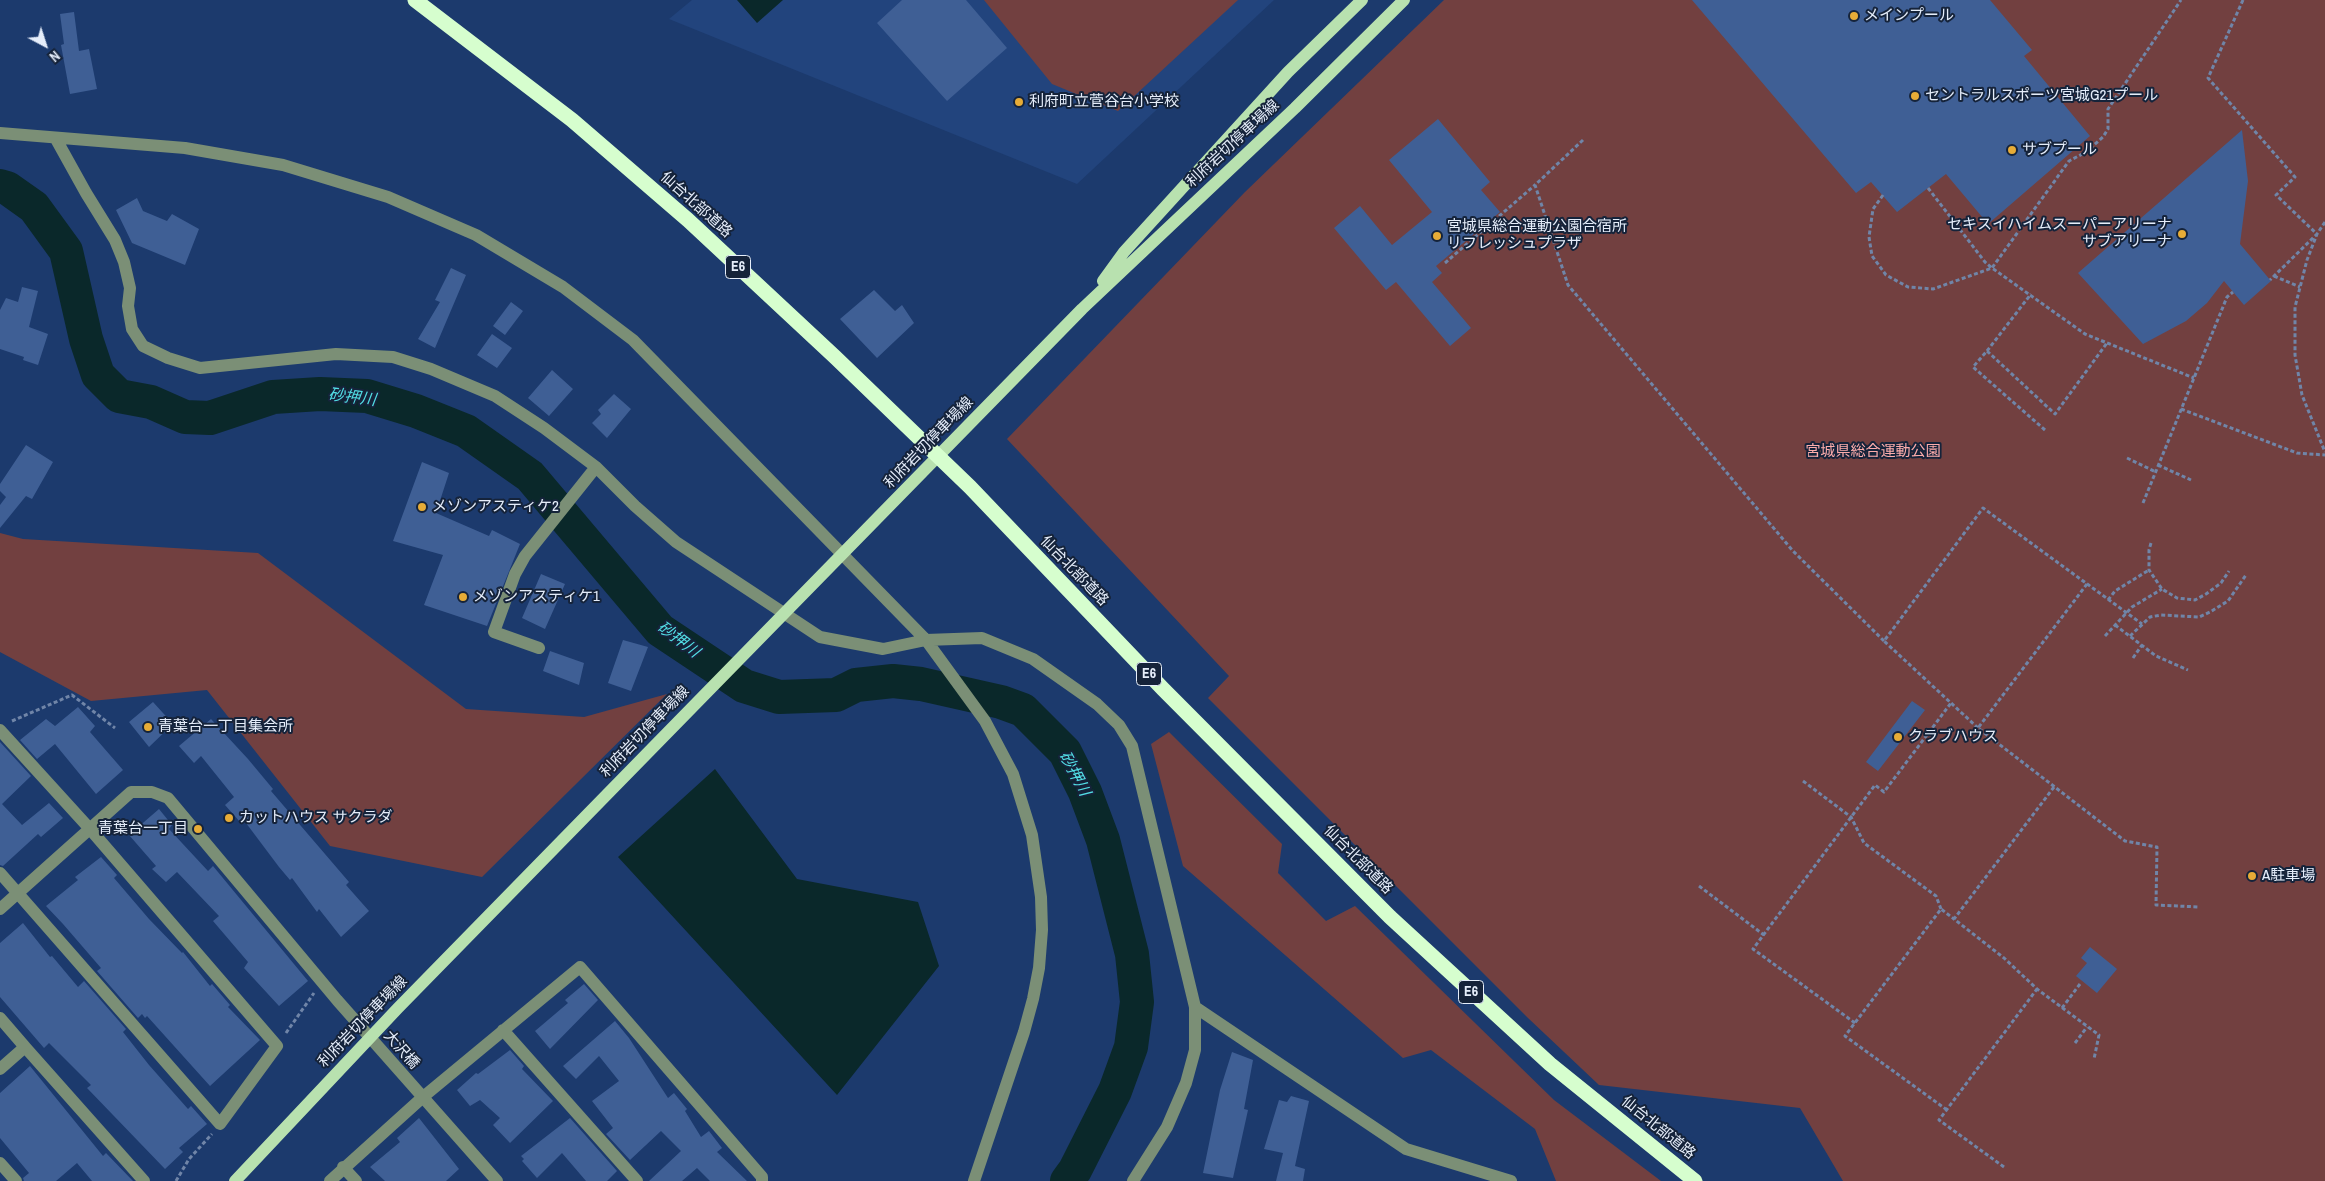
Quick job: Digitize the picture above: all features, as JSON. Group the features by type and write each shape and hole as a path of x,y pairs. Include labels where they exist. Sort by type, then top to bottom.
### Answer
{"highway":[{"name":"仙台北部道路","path":"415,0 572,120 688,220 835,357 970,487 1163,688 1390,917 1543,1058 1695,1181"}],"main road":[{"name":"利府岩切停車場線","path":"1082,309 1124,252 1281,79 1362,0"},
{"name":"利府岩切停車場線","path":"235,1181 398,1008 1082,309 1295,108 1404,0"}],"street":[{"path":"0,134 185,148 283,165 388,196 476,235 563,287 633,340 926,640 940,656 985,720 1013,774 1032,835 1041,897 1042,930 1039,968 1024,1032 974,1181"},
{"path":"56,139 115,240 124,262 130,288 128,306 132,329 143,346 168,358 200,368 336,354 393,358 431,369 494,396 544,428 596,467 635,506 676,542 820,637 884,649 926,640 982,638 1034,659 1098,704 1119,725 1132,746 1195,1006 1195,1050 1186,1083 1168,1127 1133,1181"},
{"path":"538,648 494,632 515,574 525,556 596,467"},
{"path":"0,873 220,1124 277,1046 4,727"},
{"name":"大沢橋","path":"90,829 131,792 152,792 168,798 404,1078 497,1181"},
{"path":"0,909 90,829"},
{"path":"330,1181 423,1097 580,967 762,1177 762,1181"},
{"path":"1195,1006 1406,1149 1511,1181"},
{"path":"0,1018 144,1181"},
{"path":"503,1030 637,1181"},
{"path":"0,1069 25,1047"},
{"path":"0,1163 16,1181"},
{"path":"344,1168 356,1181"}],"path":[{"path":"1883,195 1873,209 1869,237 1872,256 1886,275 1908,287 1930,289 1992,268 2069,162 2086,152 2103,137 2108,129 2108,108 2181,0"},
{"path":"2242,0 2208,78 2295,177 2276,195 2317,234"},
{"path":"1445,264 1583,140"},
{"path":"1535,185 1568,285 1793,551 1884,641 1978,728 2125,841 2157,847 2156,904 2199,907"},
{"path":"1928,188 1985,262 1992,268 2085,334 2194,378"},
{"path":"2270,280 2317,234 2325,222"},
{"path":"2181,409 2297,453 2325,453 2302,395 2294,355 2295,307 2307,260 2317,234"},
{"path":"2274,276 2300,287"},
{"path":"2143,503 2227,297 2233,292"},
{"path":"2030,294 1973,367 2045,430"},
{"path":"1986,351 2055,414 2107,343"},
{"path":"2127,458 2156,472"},
{"path":"2158,466 2191,480"},
{"path":"1884,641 1983,508 2142,624"},
{"path":"2152,543 2149,550 2149,570 2162,589 2178,598 2195,600 2221,583 2229,571"},
{"path":"2108,600 2115,591 2149,570"},
{"path":"2130,636 2150,617 2161,615 2199,617 2210,612 2228,601 2246,575"},
{"path":"1978,728 2087,584"},
{"path":"2105,636 2126,613 2162,589"},
{"path":"2115,625 2156,656 2188,670"},
{"path":"2133,658 2142,646"},
{"path":"4,727 72,695 115,728"},
{"path":"1855,1023 1753,949 1875,785 1884,792 1951,703"},
{"path":"1802,781 1852,817 1864,843 1936,896 1941,909 2004,958 2037,989 2099,1035 2094,1059"},
{"path":"1954,919 2054,787"},
{"path":"1699,886 1764,934"},
{"path":"1941,909 1845,1036 1947,1110"},
{"path":"2062,1008 2080,984"},
{"path":"2004,1167 1939,1120 2037,989"},
{"path":"277,1046 315,991"},
{"path":"2075,1043 2087,1027"},
{"path":"176,1181 189,1159 220,1124"}],"shaded area":[{"name":"利府町立菅谷台小学校","path":"692,0 1274,0 1077,184 669,19"},
{"path":"737,0 783,0 757,23"},
{"path":"715,769 797,879 918,902 939,966 837,1095 618,857"}],"green space":[{"path":"984,0 1238,0 1118,111 1052,84"},
{"name":"宮城県総合運動公園","path":"1444,0 2325,0 2325,1181 1843,1181 1800,1108 1599,1085 1528,1018 1208,698 1229,676 1007,439 1245,192"},
{"path":"0,533 23,539 258,553 466,709 584,717 667,694 482,877 330,846 207,690 91,701 0,652"},
{"path":"1169,732 1282,844 1278,873 1326,921 1355,906 1554,1100 1661,1181 1556,1181 1535,1129 1431,1050 1403,1058 1183,866 1151,744"}],"building":[{"path":"902,0 966,0 1007,48 947,101 877,23"},
{"name":"セントラルスポーツ宮城G21プール","path":"1692,0 1990,0 2032,50 2024,56 2090,136 1988,224 1946,174 1897,212 1871,182 1856,193"},
{"path":"74,12 79,51 89,49 97,89 70,94 61,45 64,44 60,14"},
{"name":"宮城県総合運動公園合宿所 リフレッシュプラザ","path":"1438,119 1490,182 1481,190 1500,212 1436,266 1442,273 1432,282 1471,328 1450,346 1396,282 1386,290 1334,228 1360,206 1392,245 1432,212 1389,160"},
{"name":"セキスイハイムスーパーアリーナ サブアリーナ","path":"2242,130 2248,181 2240,244 2271,281 2244,305 2224,281 2207,303 2186,321 2143,344 2078,273"},
{"path":"137,198 143,211 167,221 172,214 199,229 185,265 132,243 116,210"},
{"path":"451,268 466,275 435,348 418,339 440,302 435,300"},
{"path":"22,287 38,291 29,327 48,334 38,365 23,360 24,357 0,349 0,310 6,298 18,302"},
{"path":"874,290 895,311 902,305 914,323 877,358 840,319"},
{"path":"511,302 523,311 505,335 493,326"},
{"path":"492,334 512,348 497,368 477,355"},
{"path":"552,370 573,389 549,416 528,398"},
{"path":"614,394 631,409 607,438 592,423 601,414 598,410"},
{"path":"26,445 53,462 32,499 26,496 0,528 0,505 6,497 0,491 0,484"},
{"path":"422,462 449,473 436,513 489,536 492,530 520,544 487,626 424,605 443,555 393,541"},
{"path":"541,574 565,584 545,629 522,618"},
{"path":"623,640 648,647 631,691 608,683"},
{"path":"550,651 584,663 579,685 543,671"},
{"name":"クラブハウス","path":"1912,701 1925,710 1878,771 1866,762"},
{"path":"153,702 173,724 149,747 129,722"},
{"path":"78,707 95,726 90,732 123,770 96,794 55,744 37,759 20,740 46,719 55,726"},
{"path":"211,719 273,789 271,791 349,882 346,885 369,911 341,937 319,909 317,912 292,878 290,880 279,867 243,819 240,822 225,805 234,797 201,756 194,763 179,746"},
{"path":"0,742 31,776 2,804 22,825 49,803 63,818 41,837 38,834 3,866 0,865"},
{"path":"159,809 172,825 169,829 208,871 213,866 308,981 279,1006 244,968 248,962 213,921 219,916 177,872 166,882 152,869 156,866 129,835"},
{"path":"101,857 117,875 114,878 149,919 183,952 210,986 212,984 230,1005 228,1007 260,1040 210,1086 147,1016 145,1018 142,1014 138,1018 97,971 101,968 46,906 78,880 75,877"},
{"path":"23,923 50,957 52,956 78,987 84,981 126,1029 123,1032 149,1065 188,1109 191,1106 207,1124 179,1148 183,1152 165,1169 87,1088 91,1085 49,1043 44,1048 0,997 0,943"},
{"path":"2090,947 2117,969 2097,993 2076,976 2087,963 2081,958"},
{"path":"584,984 598,1000 550,1049 535,1031 568,1003 565,1000"},
{"path":"615,1021 629,1038 668,1098 674,1093 687,1109 685,1111 701,1137 709,1131 722,1148 717,1152 747,1181 710,1181 697,1168 682,1181 649,1181 681,1151 661,1131 630,1160 606,1134 613,1128 592,1101 619,1081 599,1056 576,1079 563,1066"},
{"path":"510,1050 524,1066 522,1069 553,1101 510,1143 493,1125 500,1118 480,1100 470,1106 457,1090 476,1073 478,1074"},
{"path":"1232,1052 1253,1060 1244,1109 1248,1110 1233,1178 1203,1173 1220,1090"},
{"path":"30,1066 103,1156 106,1153 133,1181 92,1181 77,1163 56,1181 24,1181 23,1178 29,1173 0,1138 0,1093"},
{"path":"1291,1096 1309,1101 1295,1166 1305,1169 1303,1181 1276,1181 1283,1153 1264,1149 1279,1100 1287,1102"},
{"path":"419,1118 459,1169 446,1181 385,1181 370,1167 400,1142 397,1138"},
{"path":"570,1118 617,1171 607,1181 586,1181 562,1153 537,1178 522,1161 524,1159 521,1156"}],"waterway":[{"name":"砂押川","path":"0,186 7,188 34,207 66,251 86,339 98,375 119,396 151,402 185,417 210,418 273,397 320,394 367,396 416,411 466,431 530,476 660,630 744,686 779,697 836,695 856,685 893,681 921,684 1001,702 1023,710 1065,752 1085,792 1103,840 1132,954 1137,1002 1131,1047 1115,1091 1075,1170 1067,1181"}],"place":[{"name":"メインプール","path":"1854,16"},
{"name":"セントラルスポーツ宮城G21プール","path":"1915,96"},
{"name":"利府町立菅谷台小学校","path":"1019,102"},
{"name":"サブプール","path":"2012,150"},
{"name":"セキスイハイムスーパーアリーナ サブアリーナ","path":"2182,234"},
{"name":"宮城県総合運動公園合宿所 リフレッシュプラザ","path":"1437,236"},
{"name":"メゾンアスティケ2","path":"422,507"},
{"name":"メゾンアスティケ1","path":"463,597"},
{"name":"青葉台一丁目集会所","path":"148,727"},
{"name":"クラブハウス","path":"1898,737"},
{"name":"カットハウス サクラダ","path":"229,818"},
{"name":"青葉台一丁目","path":"198,829"},
{"name":"A駐車場","path":"2252,876"}]}
